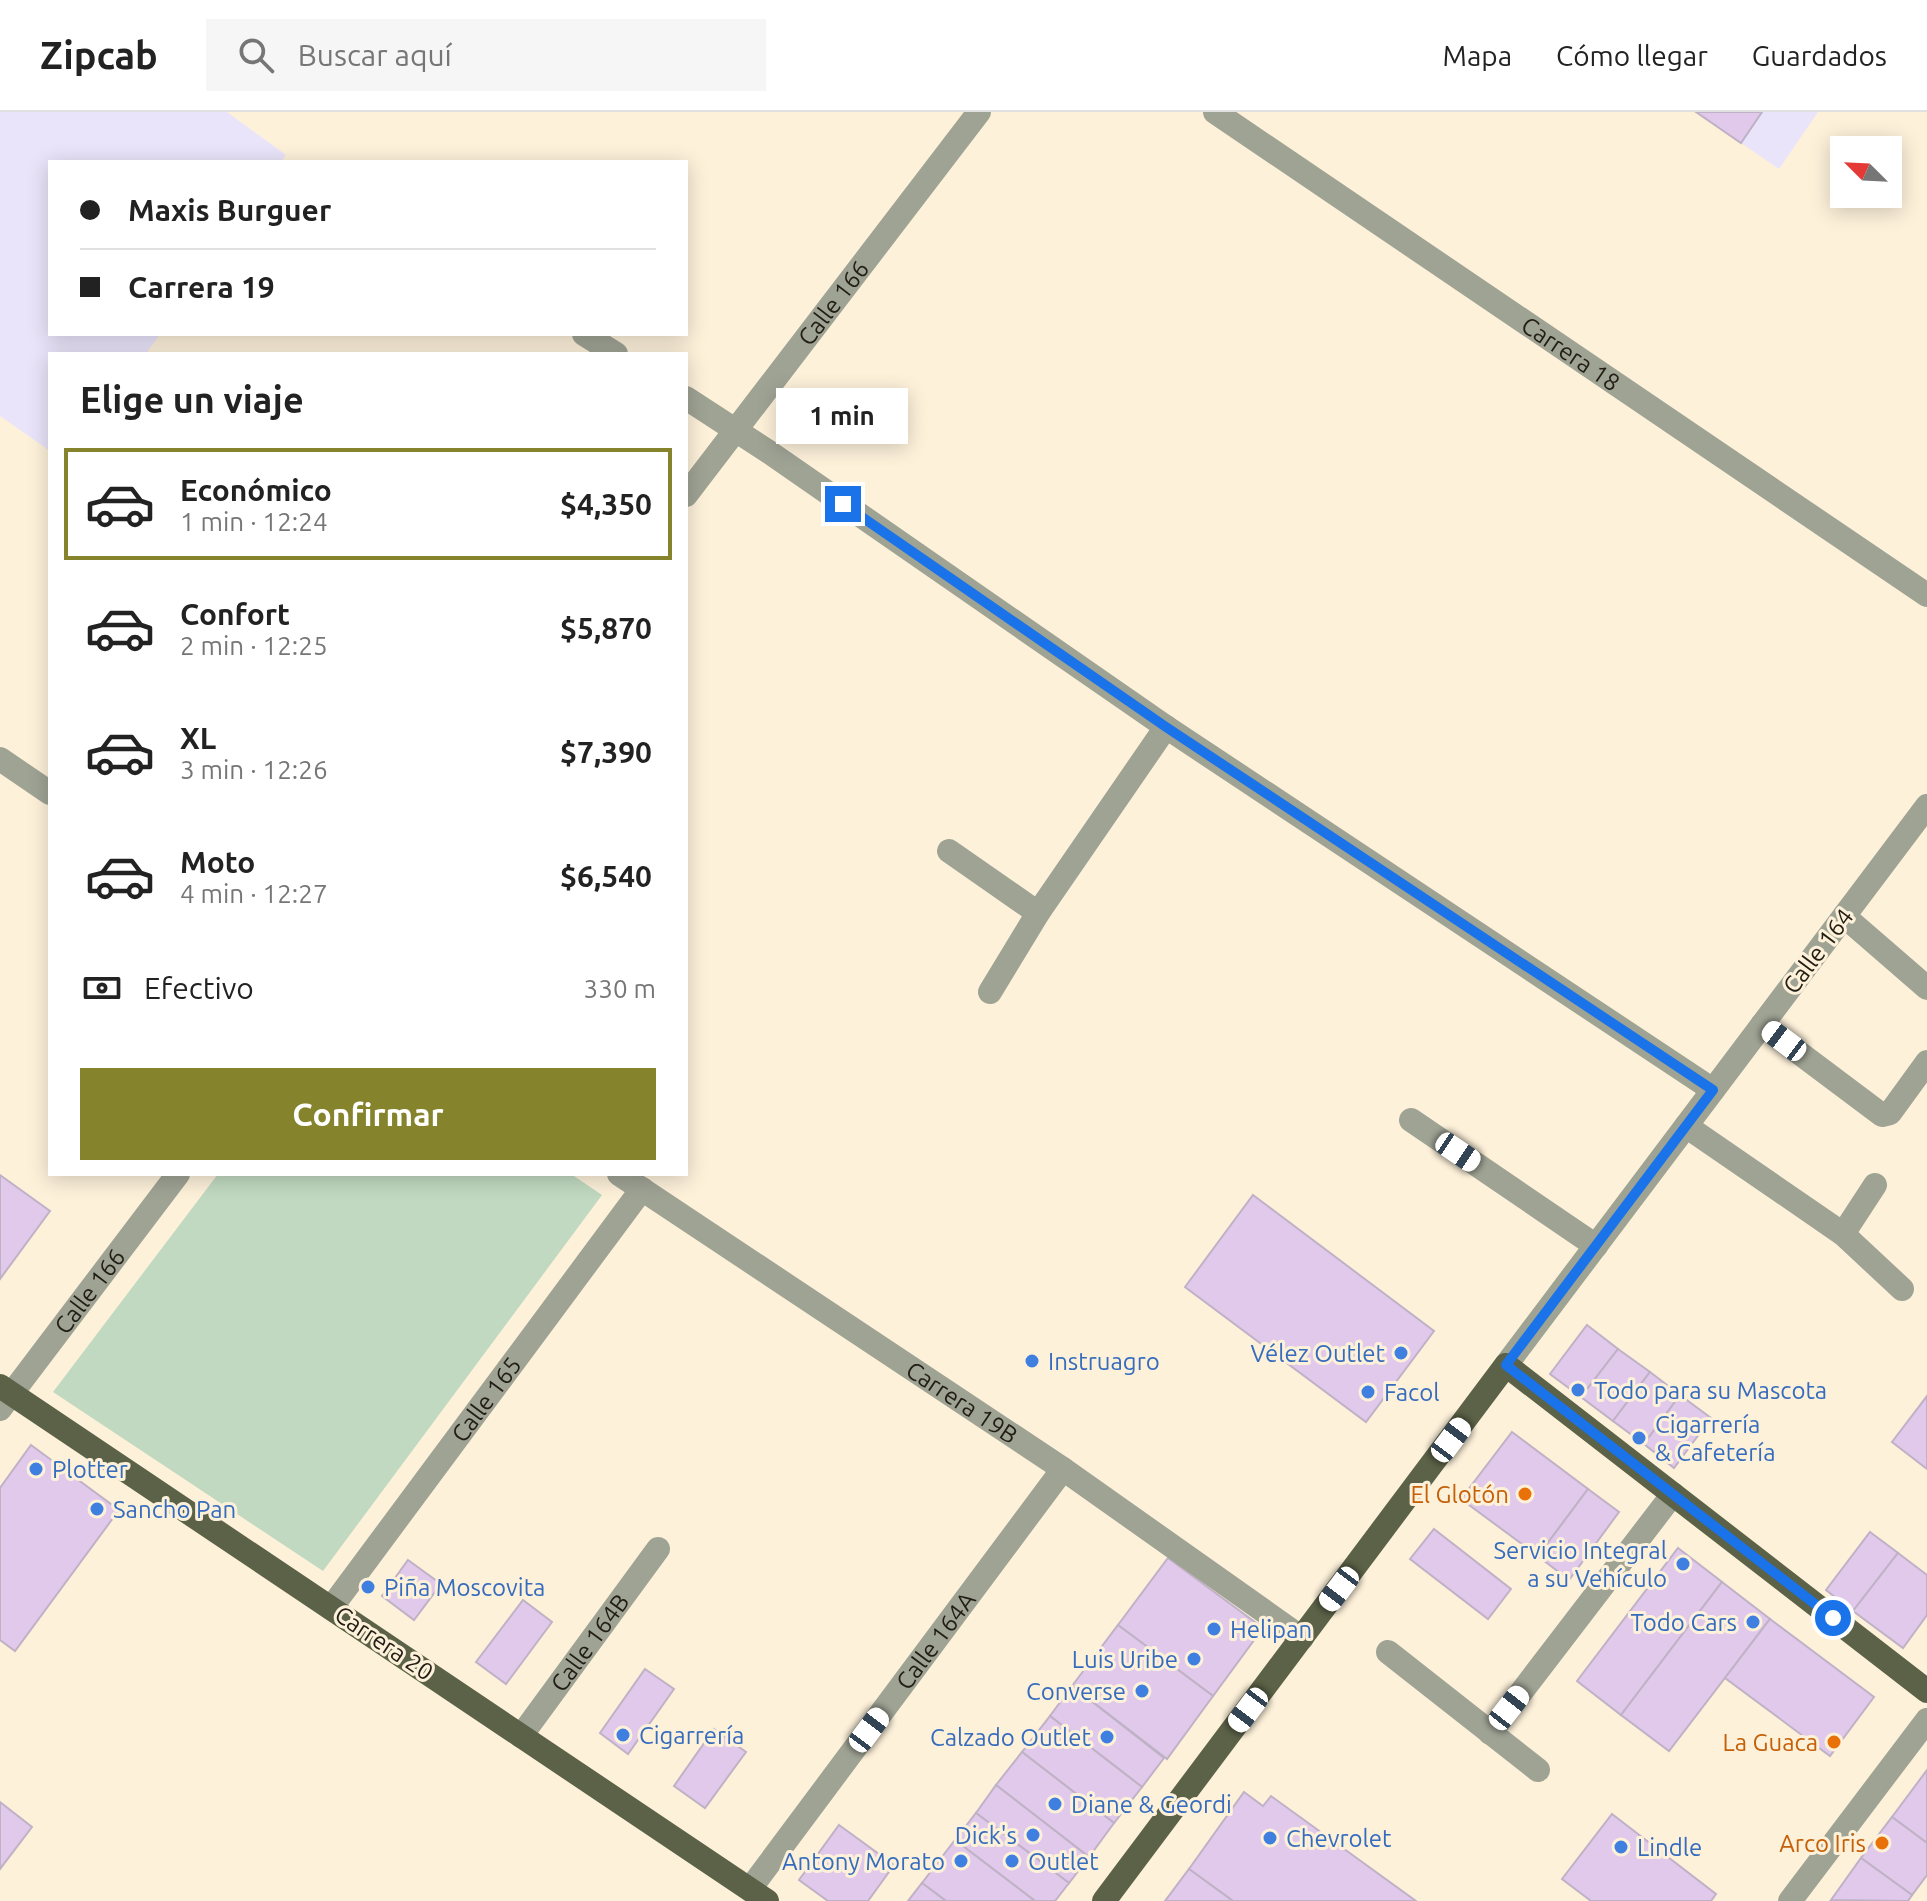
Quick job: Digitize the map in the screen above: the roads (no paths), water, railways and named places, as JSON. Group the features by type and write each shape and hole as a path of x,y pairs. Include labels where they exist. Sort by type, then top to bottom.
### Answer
{"main road":[{"path":"1506,1365 1927,1691"},
{"name":"Calle 164","path":"1104,1901 1506,1365"},
{"name":"Carrera 20","path":"4,1396 331,1608 758,1895"}],"street":[{"name":"Calle 166","path":"688,492 979,112"},
{"name":"Carrera 18","path":"1215,112 1927,595"},
{"path":"587,336 613,352"},
{"path":"688,399 1166,727 1713,1090"},
{"path":"990,992 1038,913 1166,727"},
{"path":"0,759 48,792"},
{"name":"Calle 164","path":"1506,1365 1927,806"},
{"path":"949,851 1038,913"},
{"path":"1844,916 1927,988"},
{"path":"1762,1025 1882,1115 1890,1113 1927,1062"},
{"path":"1411,1120 1596,1246"},
{"path":"1686,1126 1843,1234 1902,1289"},
{"name":"Calle 166","path":"4,1396 176,1176"},
{"name":"Carrera 19B","path":"622,1176 1063,1469 1302,1638"},
{"path":"1843,1234 1875,1185"},
{"name":"Calle 165","path":"331,1608 642,1189"},
{"name":"Calle 164A","path":"758,1895 1063,1469"},
{"path":"1490,1733 1673,1494"},
{"name":"Calle 164B","path":"521,1736 658,1549"},
{"path":"1388,1652 1538,1770"},
{"path":"1790,1901 1927,1720"}],"place":[{"name":"Vélez Outlet","path":"1401,1353"},
{"name":"Instruagro","path":"1032,1361"},
{"name":"Todo para su Mascota","path":"1578,1390"},
{"name":"Facol","path":"1368,1392"},
{"name":"Cigarrería & Cafetería","path":"1639,1438"},
{"name":"Plotter","path":"36,1469"},
{"name":"El Glotón","path":"1525,1494"},
{"name":"Sancho Pan","path":"97,1509"},
{"name":"Servicio Integral a su Vehículo","path":"1683,1564"},
{"name":"Piña Moscovita","path":"368,1587"},
{"name":"Todo Cars","path":"1753,1622"},
{"name":"Helipan","path":"1214,1629"},
{"name":"Luis Uribe","path":"1194,1659"},
{"name":"Converse","path":"1142,1691"},
{"name":"Cigarrería","path":"623,1735"},
{"name":"Calzado Outlet","path":"1107,1737"},
{"name":"La Guaca","path":"1834,1742"},
{"name":"Diane & Geordi","path":"1055,1804"},
{"name":"Dick's","path":"1033,1835"},
{"name":"Chevrolet","path":"1270,1838"},
{"name":"Arco Iris","path":"1882,1843"},
{"name":"Lindle","path":"1621,1847"},
{"name":"Antony Morato","path":"961,1861"},
{"name":"Outlet","path":"1012,1861"}]}
